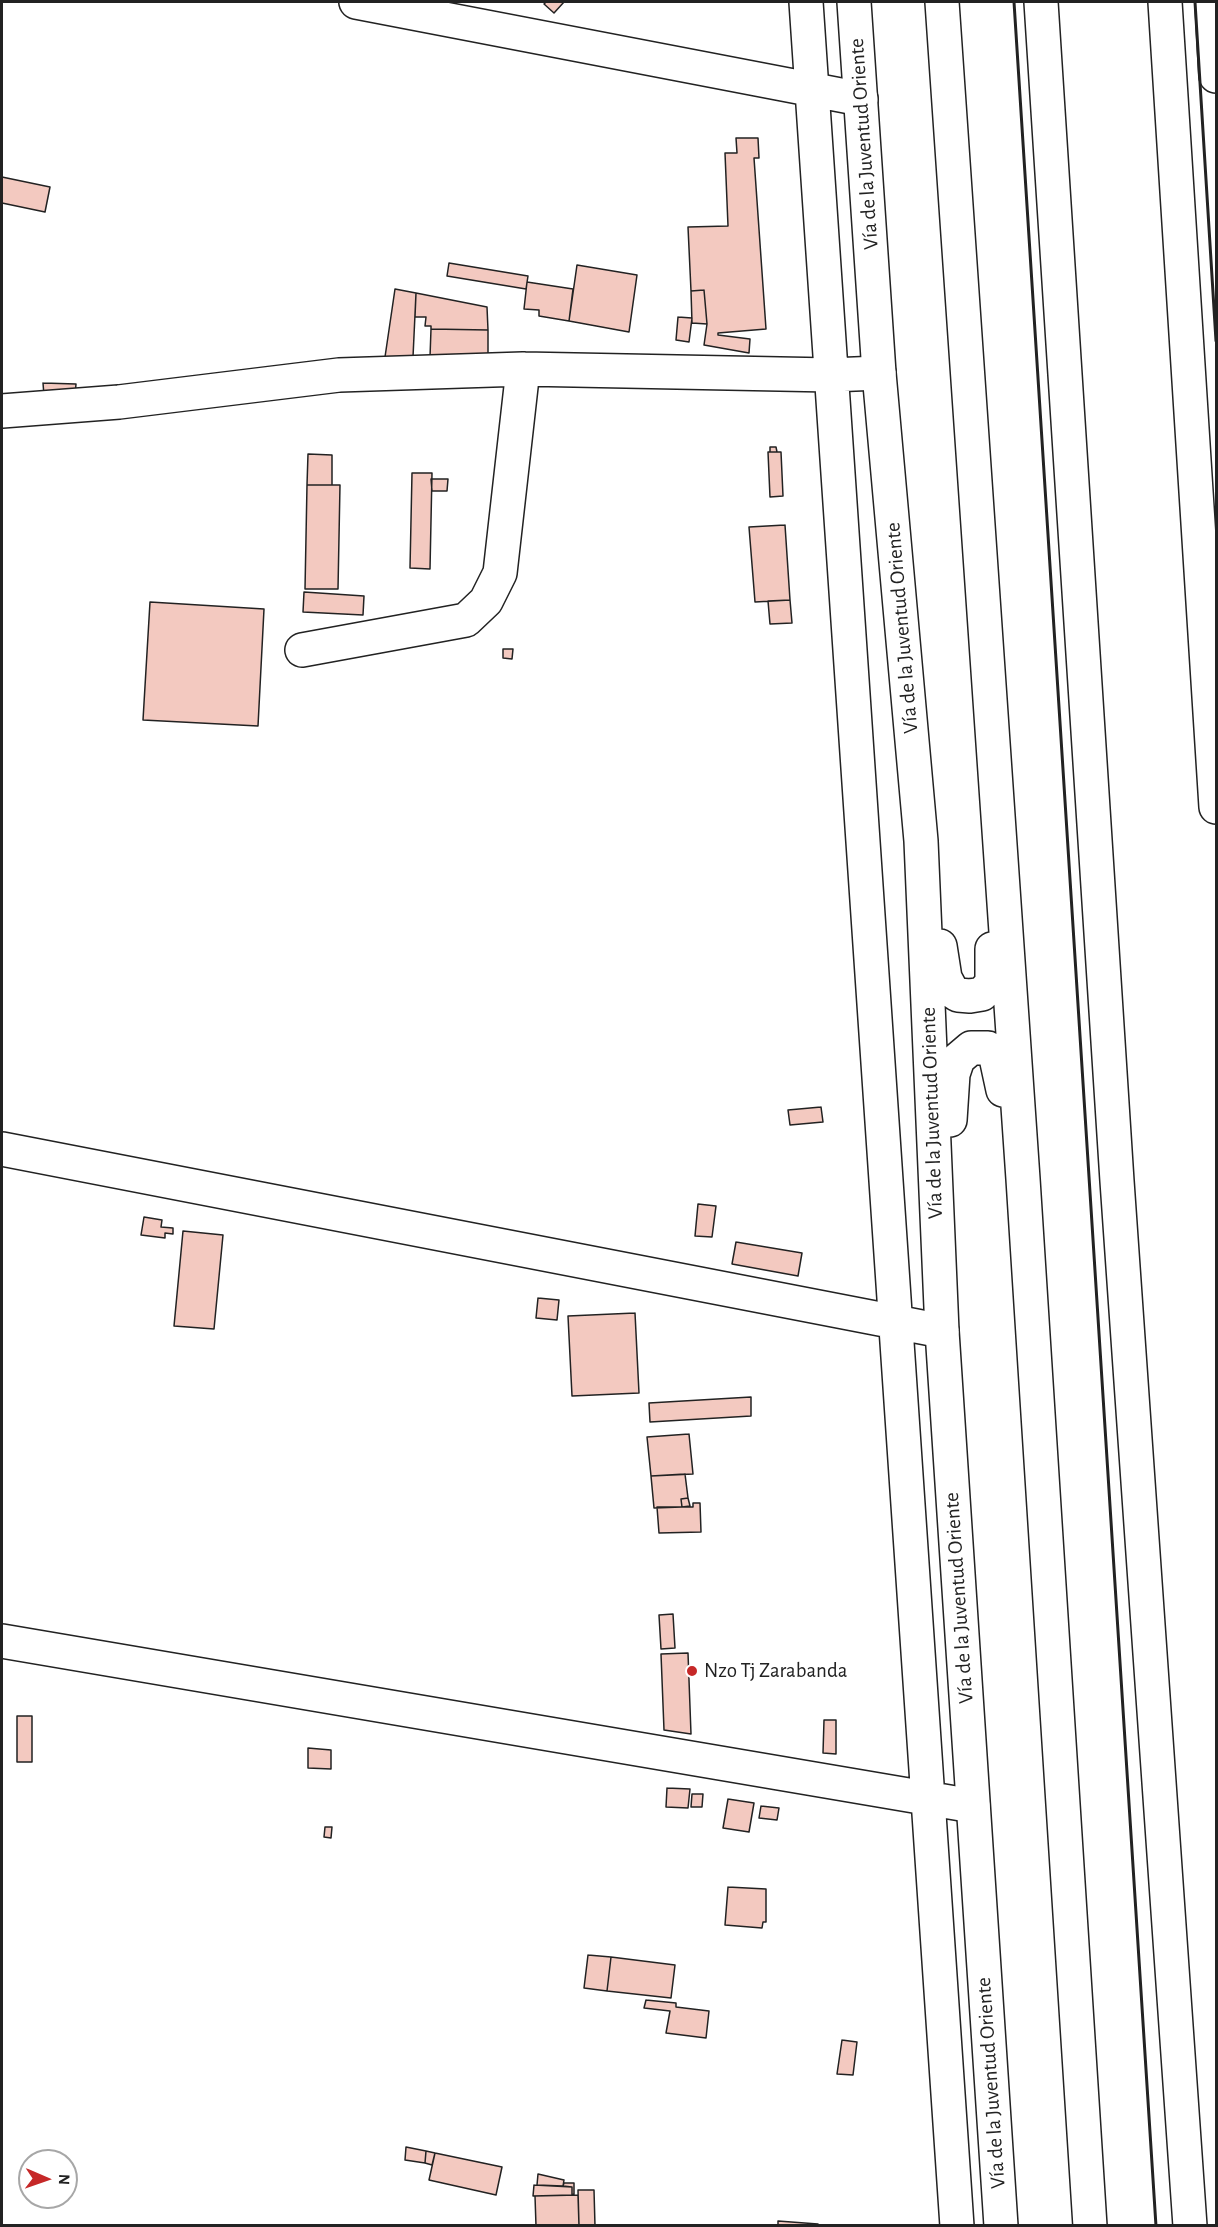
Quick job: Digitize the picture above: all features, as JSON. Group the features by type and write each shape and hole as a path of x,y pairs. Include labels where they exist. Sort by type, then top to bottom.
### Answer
{"main road":[{"path":"356,2 861,99"},
{"path":"806,2 957,2226"},
{"name":"Vía de la Juventud Oriente","path":"854,2 879,373 921,841 942,1331 1001,2226"},
{"path":"942,2 1023,1179 1090,2226"},
{"path":"1041,2 1117,1193 1190,2226"},
{"path":"1165,2 1216,807"},
{"path":"1212,2 1216,76"},
{"path":"302,650 466,620 486,601 500,573 523,369"},
{"path":"2,411 119,402 339,375 523,369 831,375 879,373"},
{"path":"921,841 930,871 945,978 952,992 970,996 982,994 992,983 993,958 988,910 987,865 998,833"},
{"path":"935,1188 948,1139 954,1074 958,1059 971,1048 978,1046 996,1053 1007,1115 1023,1179"},
{"path":"2,1149 942,1331"},
{"path":"2,1641 973,1806"}],"building":[{"path":"564,2 554,13 544,4"},
{"path":"736,138 758,138 759,158 754,158 766,329 718,333 718,335 750,339 749,353 704,345 707,324 704,290 691,291 688,227 728,226 725,153 737,153"},
{"path":"2,177 50,187 45,212 2,203"},
{"path":"449,263 528,276 526,289 447,276"},
{"path":"577,265 637,275 629,332 569,321"},
{"path":"527,282 573,289 569,321 539,316 539,310 524,309"},
{"path":"395,289 416,293 413,357 385,357"},
{"path":"704,290 707,324 692,323 691,291"},
{"path":"416,293 487,307 488,330 431,329 431,326 425,326 426,317 415,317"},
{"path":"678,317 692,318 689,342 676,340"},
{"path":"431,329 488,330 488,357 430,357"},
{"path":"43,383 76,384 75,396 44,396"},
{"path":"770,447 776,447 777,452 770,452"},
{"path":"768,452 781,452 783,496 770,497"},
{"path":"308,454 332,455 332,485 307,485"},
{"path":"412,473 432,473 430,569 410,568"},
{"path":"431,479 448,479 447,491 432,491"},
{"path":"307,485 340,485 338,589 305,589"},
{"path":"785,525 790,600 755,602 749,527"},
{"path":"304,592 364,596 363,615 303,612"},
{"path":"790,600 792,623 770,624 768,601"},
{"path":"150,602 264,609 258,726 143,720"},
{"path":"503,649 513,649 512,659 503,658"},
{"path":"821,1107 823,1122 790,1125 788,1110"},
{"path":"698,1204 716,1206 712,1237 695,1236"},
{"path":"144,1217 162,1220 161,1227 173,1228 173,1234 165,1233 165,1238 141,1235"},
{"path":"183,1231 223,1235 214,1329 174,1326"},
{"path":"736,1242 802,1253 798,1276 732,1264"},
{"path":"538,1298 559,1300 557,1320 536,1318"},
{"path":"635,1313 639,1393 572,1396 568,1316"},
{"path":"751,1397 751,1416 650,1422 649,1403"},
{"path":"689,1434 693,1474 651,1476 647,1437"},
{"path":"685,1474 688,1498 681,1499 682,1507 654,1508 651,1476"},
{"path":"688,1498 690,1506 682,1507 681,1499"},
{"path":"693,1503 700,1503 701,1532 659,1533 657,1507 693,1507"},
{"path":"673,1614 675,1648 661,1649 659,1615"},
{"path":"688,1653 691,1734 664,1730 661,1654"},
{"path":"17,1716 32,1716 32,1762 17,1762"},
{"path":"824,1720 836,1720 836,1754 823,1753"},
{"path":"308,1748 331,1750 331,1769 308,1768"},
{"path":"667,1788 690,1789 688,1808 666,1807"},
{"path":"692,1794 703,1794 702,1807 691,1807"},
{"path":"728,1799 754,1803 749,1832 723,1828"},
{"path":"761,1806 779,1808 777,1820 759,1818"},
{"path":"325,1827 332,1827 331,1838 324,1837"},
{"path":"728,1887 766,1889 766,1922 763,1922 762,1928 725,1925"},
{"path":"588,1955 611,1957 607,1991 584,1988"},
{"path":"611,1957 675,1965 671,1998 607,1991"},
{"path":"646,2000 676,2003 676,2007 709,2011 706,2038 666,2033 670,2011 644,2008"},
{"path":"842,2040 857,2042 853,2075 837,2074"},
{"path":"406,2147 426,2151 425,2163 405,2160"},
{"path":"426,2151 435,2153 432,2165 425,2163"},
{"path":"435,2153 502,2167 496,2195 429,2180"},
{"path":"538,2174 564,2180 563,2186 537,2185"},
{"path":"564,2183 574,2183 574,2194 572,2195 572,2187 563,2186"},
{"path":"534,2185 572,2187 572,2195 533,2196"},
{"path":"578,2190 594,2190 595,2226 579,2226"},
{"path":"578,2195 579,2226 536,2226 535,2196"},
{"path":"778,2221 818,2224 818,2226 778,2226"}],"wall":[{"path":"1014,2 1156,2226"},
{"path":"1195,2 1216,341"}],"place":[{"name":"Nzo Tj Zarabanda","path":"692,1671"}]}
